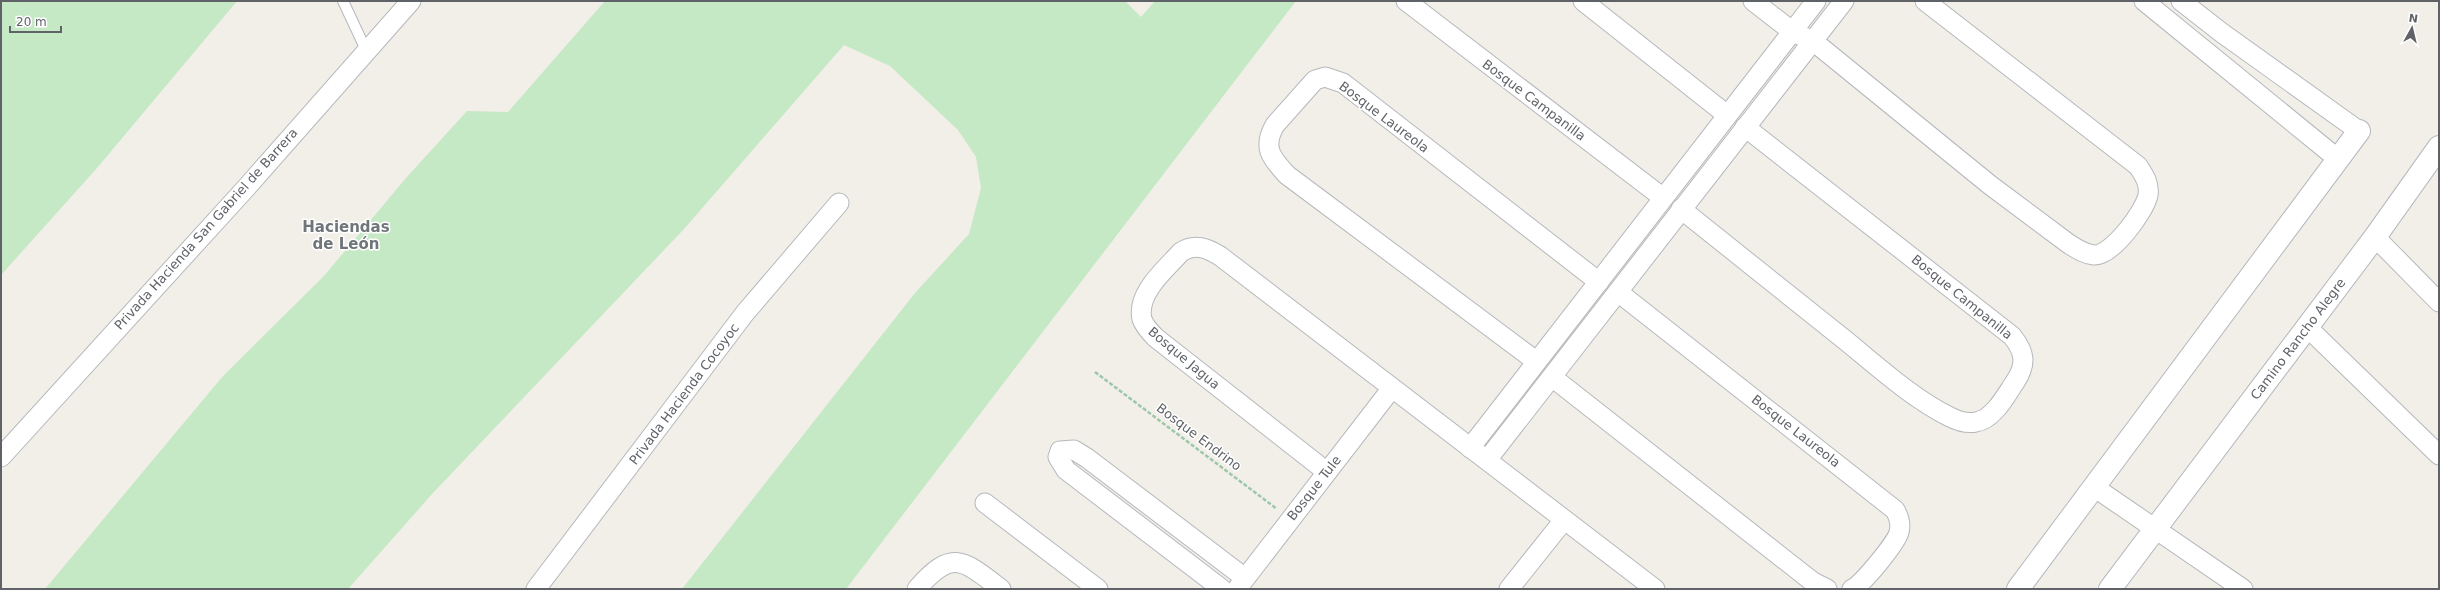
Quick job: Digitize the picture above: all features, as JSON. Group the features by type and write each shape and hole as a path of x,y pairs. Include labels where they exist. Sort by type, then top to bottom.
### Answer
{"street":[{"name":"Privada Hacienda San Gabriel de Barrera","path":"1,457 246,188 410,1"},
{"name":"Bosque Campanilla","path":"1406,1 1662,197"},
{"path":"1583,1 1727,115"},
{"path":"1753,1 1793,32 1813,41 1990,185 2069,244 2082,252 2095,255 2106,252 2116,244 2142,210 2148,194 2147,180 2138,166 1925,1"},
{"path":"1470,448 1536,361 1599,282 1662,197 1816,1"},
{"path":"1487,460 1745,126 1844,1"},
{"path":"2144,1 2338,159"},
{"path":"2018,589 2359,131 2272,69 2181,1"},
{"path":"2255,90 2272,69"},
{"name":"Bosque Laureola","path":"1536,361 1286,175 1274,161 1269,151 1271,132 1275,125 1315,80 1325,77 1338,81 1599,282"},
{"name":"Bosque Campanilla","path":"1681,209 1885,372 1936,409 1963,422 1976,422 1985,419 2000,405 2024,367 2021,347 2012,336 1745,126"},
{"name":"Camino Rancho Alegre","path":"2110,589 2154,528 2437,155"},
{"name":"Privada Hacienda Cocoyoc","path":"536,589 745,313 839,203"},
{"path":"2375,237 2439,302"},
{"name":"Bosque Jagua","path":"1327,472 1156,338 1142,320 1141,311 1148,290 1181,252 1187,248 1204,247 1220,256 1564,520"},
{"name":"Bosque Laureola","path":"1618,292 1895,510 1900,522 1900,532 1869,574 1852,589"},
{"path":"2307,327 2439,455"},
{"path":"1552,377 1813,582 1827,589"},
{"name":"Bosque Tule","path":"1241,583 1392,388"},
{"path":"1222,589 1066,470 1058,457 1060,451 1074,450 1087,458 1241,583"},
{"path":"2094,487 2226,576 2242,589"},
{"path":"985,502 1098,589"},
{"path":"1509,589 1564,520 1655,589"},
{"path":"917,589 930,573 942,564 957,562 977,571 1001,589"}],"lane":[{"path":"343,1 366,50"}],"path":[{"name":"Bosque Endrino","path":"1095,372 1290,519"}],"green space":[{"path":"1,1 237,1 97,168 1,275"},
{"path":"605,1 1125,1 1141,17 1155,1 1296,1 846,589 682,589 915,293 969,234 981,188 976,157 958,130 890,66 844,45 684,229 432,494 348,589 45,589 223,376 324,276 406,178 467,111 508,112"}],"district":[{"name":"Haciendas de León","path":"346,236"}]}
